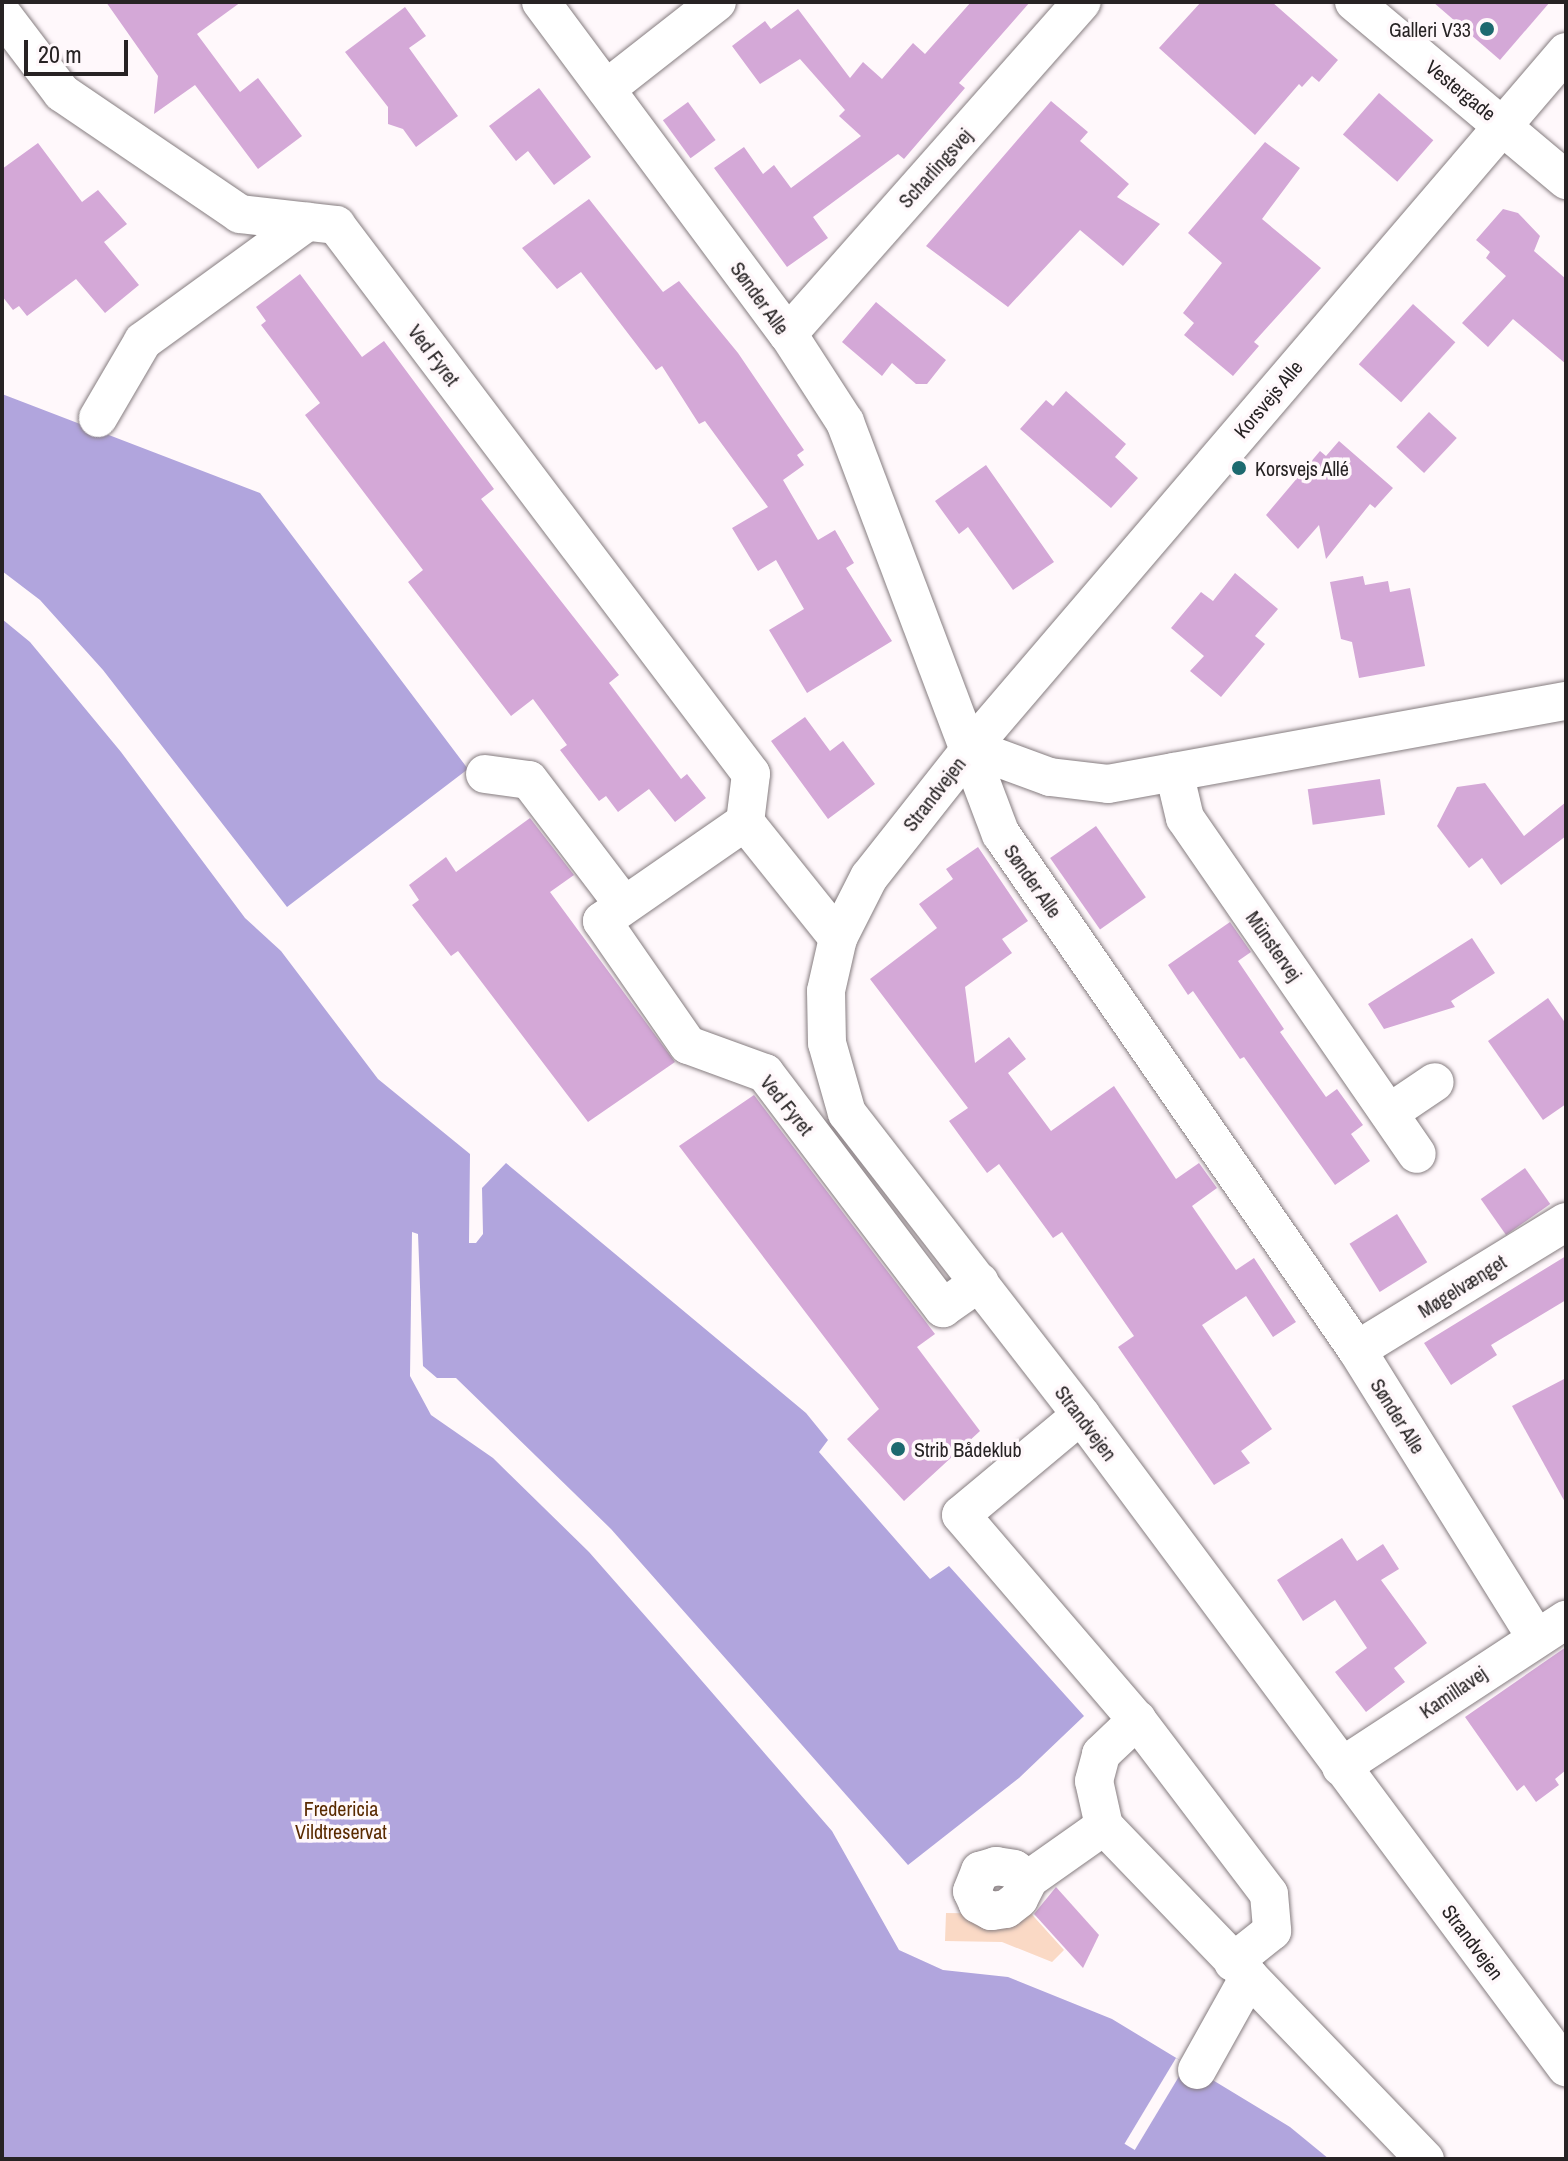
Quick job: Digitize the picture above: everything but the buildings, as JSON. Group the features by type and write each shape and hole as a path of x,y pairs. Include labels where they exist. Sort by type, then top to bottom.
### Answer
{"street":[{"name":"Sønder Alle","path":"541,2 788,334 845,422 1001,834 1551,1628"},
{"path":"606,89 717,2"},
{"name":"Scharlingsvej","path":"788,334 1082,2"},
{"name":"Vestergade","path":"1354,2 1566,180"},
{"name":"Ved Fyret","path":"2,14 62,93 240,214 336,225 751,774 745,822 602,921 688,1045 765,1073 943,1308 980,1282"},
{"name":"Korsvejs Alle","path":"971,748 1566,52"},
{"path":"98,418 143,341 307,222"},
{"path":"971,748 1065,779 1108,784 1566,701"},
{"name":"Strandvejen","path":"971,748 869,877 838,938 826,991 827,1043 847,1113 1081,1415 1566,2067"},
{"name":"Münstervej","path":"1174,772 1185,818 1417,1154"},
{"path":"485,774 529,780 623,904"},
{"path":"745,822 838,938"},
{"path":"1389,1113 1435,1082"},
{"name":"Møgelvænget","path":"1357,1350 1566,1222"},
{"path":"1081,1415 961,1515 1137,1720 1269,1894 1272,1931 1241,1970 1197,2070"},
{"name":"Kamillavej","path":"1341,1767 1551,1628"},
{"path":"1137,1720 1101,1754 1094,1781 1104,1826 1425,2159"},
{"path":"1029,1879 1064,1846 1104,1826"}],"shaded area":[{"path":"2,394 260,493 468,769 287,907 103,670 40,600 2,571"},
{"name":"Fredericia Vildtreservat","path":"2,619 30,642 121,752 245,918 281,951 378,1079 470,1154 469,1243 476,1243 483,1234 482,1188 506,1163 806,1413 828,1440 819,1452 930,1579 949,1566 1084,1716 1019,1778 908,1865 611,1529 456,1378 437,1378 423,1366 418,1234 412,1232 410,1376 431,1415 493,1458 589,1552 669,1643 832,1831 899,1950 943,1970 1008,1977 1112,2019 1290,2127 1329,2159 2,2159"},
{"path":"1026,1908 1064,1950 1052,1962 1002,1942 945,1941 946,1913 1018,1914"}],"pier":[{"path":"1176,2058 1186,2064 1135,2150 1124,2144"}],"place":[{"name":"Galleri V33","path":"1487,29"},
{"name":"Korsvejs Allé","path":"1239,468"},
{"name":"Strib Bådeklub","path":"898,1449"}]}
